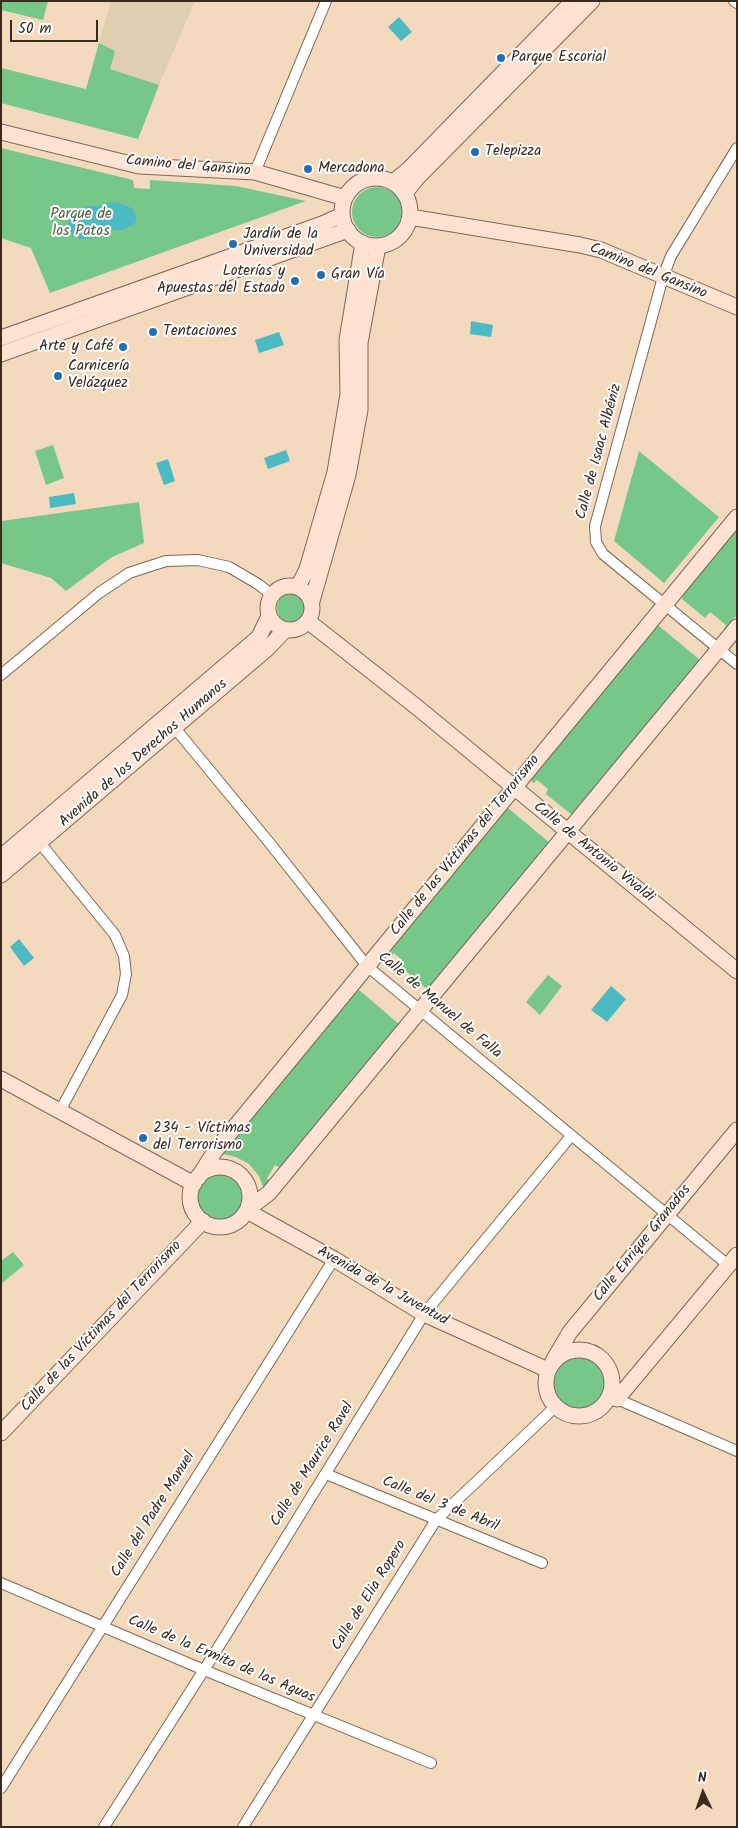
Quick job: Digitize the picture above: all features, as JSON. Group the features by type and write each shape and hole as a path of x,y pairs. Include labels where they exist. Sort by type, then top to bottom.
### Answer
{"street":[{"path":"255,172 326,1"},
{"path":"393,182 409,169 573,1"},
{"path":"405,193 417,178 592,1"},
{"name":"Camino del Gansino","path":"1,132 139,166 255,172 345,198"},
{"name":"Calle de Isaac Albéniz","path":"737,148 671,256 662,276 595,526 596,542 603,554 737,664"},
{"path":"375,178 393,182 405,193 410,205 410,217 399,237 385,245 370,244 354,238 348,230 342,215 345,198 350,190 366,179 375,178"},
{"path":"1,338 322,224 342,215"},
{"name":"Camino del Gansino","path":"410,217 601,250 737,307"},
{"path":"1,354 348,230"},
{"path":"298,587 307,569 335,472 348,394 347,340 370,244"},
{"path":"312,600 298,587 284,587 272,595 268,609 269,616 273,622 285,630 298,630 312,616 312,600 350,466 360,410 360,343 370,244"},
{"name":"Calle de las Víctimas del Terrorismo","path":"196,1181 215,1151 737,517"},
{"path":"1,675 99,593 129,573 166,561 198,560 229,567 258,584 272,595"},
{"name":"Avenida de los Derechos Humanos","path":"1,857 259,637 269,616"},
{"name":"Calle de Antonio Vivaldi","path":"308,622 418,708 737,971"},
{"path":"247,1210 250,1192 242,1176 235,1171 218,1167 209,1169 196,1181 191,1200 197,1216 212,1226 222,1227 232,1224 269,1193 737,627"},
{"name":"Avenida de los Derechos Humanos","path":"1,875 268,648 285,630"},
{"name":"Calle de Manuel de Falla","path":"174,727 268,841 367,966 667,1215 732,1260"},
{"path":"40,843 115,935 124,956 126,974 122,995 60,1112"},
{"path":"1,1079 60,1112 196,1181"},
{"name":"Calle Enrique Granados","path":"551,1366 570,1332 737,1130"},
{"name":"Calle de Maurice Ravel","path":"104,1827 204,1670 424,1314 571,1136"},
{"name":"Avenida de la Juventud","path":"247,1210 334,1259 424,1314 551,1366"},
{"name":"Calle de las Víctimas del Terrorismo","path":"1,1433 203,1221"},
{"name":"Calle del Padre Manuel","path":"1,1788 334,1259"},
{"path":"613,1397 612,1380 607,1366 591,1352 581,1350 561,1355 551,1366 546,1379 549,1399 555,1407 569,1414 586,1416 600,1408 613,1397 732,1260"},
{"path":"613,1397 737,1451"},
{"name":"Calle de Elia Ropero","path":"243,1827 312,1714 436,1520 555,1407"},
{"name":"Calle del 3 de Abril","path":"326,1474 542,1563"},
{"name":"Calle de la Ermita de las Aguas","path":"1,1583 204,1670 431,1763"}],"shaded area":[{"path":"111,1 195,1 159,85 110,69 99,43"}],"green space":[{"path":"1,1 48,1 43,20 1,10"},
{"path":"99,43 115,51 110,69 159,85 138,139 1,103 1,68 86,89"},
{"name":"Parque de los Patos","path":"1,148 133,180 134,188 150,189 150,180 236,186 306,201 50,293 31,248 1,238"},
{"path":"372,187 382,187 395,194 402,207 402,217 395,230 382,237 372,237 363,233 356,226 352,217 352,207 356,198 363,191"},
{"path":"53,445 64,478 46,485 35,451"},
{"path":"639,451 719,517 664,583 614,541"},
{"path":"139,502 144,543 112,557 66,591 51,578 1,563 1,521"},
{"path":"737,529 737,615 722,633 726,625 710,612 705,618 682,599 683,594"},
{"path":"291,594 301,598 305,608 301,618 291,622 281,618 277,608 281,598"},
{"path":"658,625 700,660 572,815 546,794 548,789 537,780 534,783 530,780"},
{"path":"508,808 550,843 428,990 401,967 404,962 394,953 391,957 387,954"},
{"path":"548,975 562,986 540,1015 526,1002"},
{"path":"358,989 400,1025 281,1168 275,1165 267,1178 270,1181 264,1189 259,1176 249,1164 236,1157 223,1154"},
{"path":"221,1173 230,1175 238,1180 243,1188 245,1197 243,1206 238,1214 230,1219 221,1221 212,1219 204,1214 199,1206 197,1197 199,1188 204,1180 212,1175"},
{"path":"13,1252 24,1265 1,1284 1,1261"},
{"path":"574,1358 584,1358 597,1365 604,1378 604,1388 597,1401 584,1408 574,1408 565,1404 558,1397 554,1388 554,1378 558,1369 565,1362"}],"water":[{"path":"399,17 412,32 401,41 388,27"},
{"path":"112,202 123,204 133,209 137,220 134,224 123,230 106,230 94,238 80,239 70,231 69,219 74,214 87,206 99,206"},
{"path":"471,321 493,325 491,337 470,334"},
{"path":"279,332 284,345 259,353 255,340"},
{"path":"286,450 290,461 268,469 264,458"},
{"path":"168,459 175,481 164,485 156,463"},
{"path":"74,493 76,504 50,508 49,497"},
{"path":"19,939 34,958 24,966 10,947"},
{"path":"611,986 626,999 607,1022 591,1010"}],"place":[{"name":"Parque Escorial","path":"501,58"},
{"name":"Telepizza","path":"475,152"},
{"name":"Mercadona","path":"308,169"},
{"name":"Jardín de la Universidad","path":"233,244"},
{"name":"Gran Vía","path":"321,275"},
{"name":"Loterías y Apuestas del Estado","path":"295,281"},
{"name":"Tentaciones","path":"153,332"},
{"name":"Arte y Café","path":"123,347"},
{"name":"Carnicería Velázquez","path":"58,376"},
{"name":"234 - Víctimas del Terrorismo","path":"143,1138"}]}
